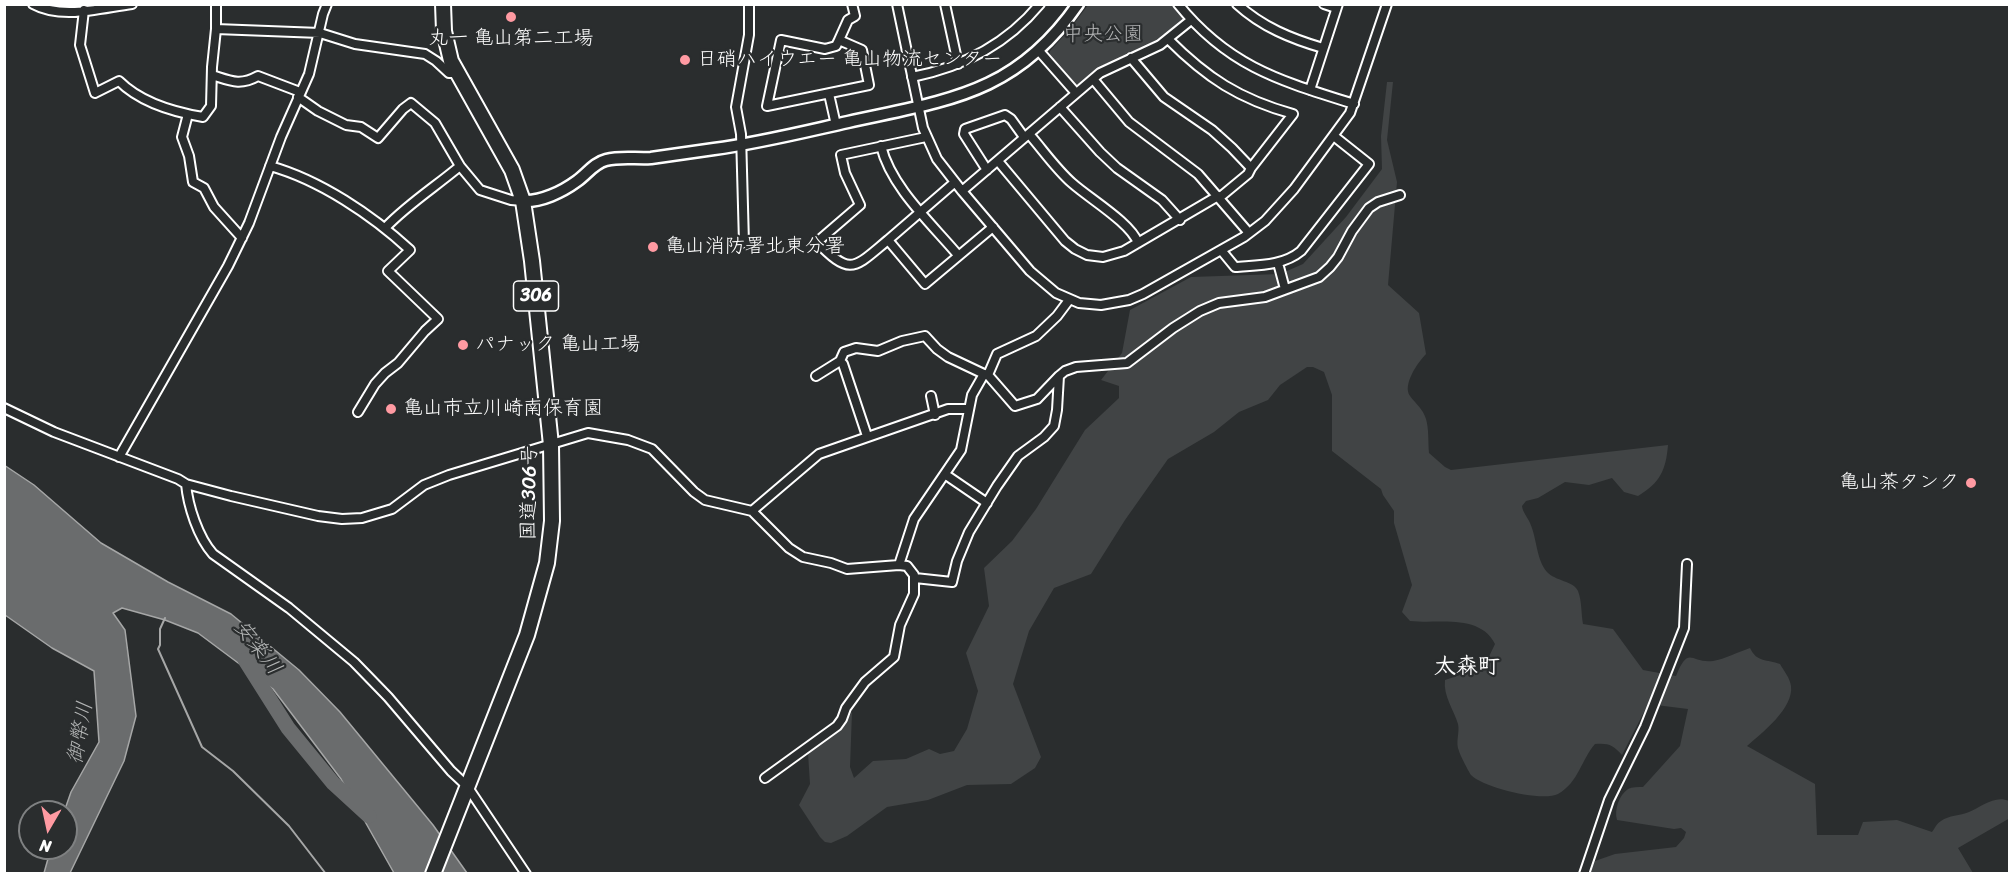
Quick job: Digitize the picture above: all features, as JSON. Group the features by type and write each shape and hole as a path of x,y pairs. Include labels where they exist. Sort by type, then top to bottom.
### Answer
{"highway":[{"name":"国道306号","path":"433,873 527,635 547,563 552,521 551,445 532,261 523,201 503,152 457,73 447,49 442,4"}],"street":[{"path":"33,4 50,11 84,10 132,4"},
{"path":"84,10 80,45 95,93 119,81 130,93 163,108 203,117 211,106 216,4"},
{"path":"119,456 174,364 249,223 270,166 309,74 327,4"},
{"path":"744,243 741,134 736,104 749,35 749,4"},
{"path":"839,40 862,50 869,85 767,106 781,40 825,49 836,46 848,20 855,16 852,4"},
{"path":"897,4 918,107 926,137 937,159 954,183 1038,280 1069,300 1101,305 1129,300 1249,233 1276,210 1335,137 1354,104 1387,4"},
{"path":"945,4 958,64"},
{"path":"912,77 976,57 1012,33 1029,18 1040,4"},
{"path":"212,75 229,81 245,83 258,76 299,94 318,111 346,125 361,127 378,138 411,103 435,123 460,166 480,190 511,200 535,201 576,182 593,167 607,160 651,158 740,145 949,100 981,88 1009,73 1039,51 1078,4"},
{"path":"1178,4 1211,40 1250,66 1276,79 1354,104"},
{"path":"1237,4 1276,31 1323,48"},
{"path":"1310,90 1337,6 1324,4"},
{"path":"962,191 1093,79 1113,66 1160,45 1191,20"},
{"path":"216,29 320,33 355,44 425,54 449,73 457,73"},
{"path":"998,161 1065,241 1081,253 1094,256 1108,256 1124,251 1219,197 1248,174 1293,114 1248,99 1227,88 1193,64 1167,39"},
{"path":"1039,51 1076,93"},
{"path":"1131,58 1164,97 1212,130 1251,168"},
{"path":"1093,79 1129,122 1157,145 1184,162 1219,197 1249,233"},
{"path":"829,94 836,124"},
{"path":"1060,107 1100,152 1162,200 1180,220"},
{"path":"188,114 182,137 189,156 193,182 204,188 214,207 242,238"},
{"path":"987,170 964,134 965,129 1005,115 1070,181 1129,227 1138,243"},
{"path":"926,137 841,155 845,173 860,205 817,242 840,264 849,265 863,260 954,183"},
{"path":"1221,250 1235,267 1278,263 1295,256 1370,164 1335,137"},
{"path":"881,146 893,176 958,255"},
{"path":"270,166 319,186 386,227 410,250 388,270 438,319 398,363 375,384 358,412"},
{"path":"386,227 416,199 460,166"},
{"path":"816,376 840,361 844,352 852,348 878,351 902,341 925,336 936,349 948,357 986,375 1015,406 1037,399 1065,371 1076,368 1123,365 1200,311 1219,303 1265,297 1319,277 1338,257 1352,231 1369,207 1400,195"},
{"path":"888,240 926,284 993,227"},
{"path":"1278,263 1285,289"},
{"path":"899,565 914,519 961,450 972,395 997,354 1036,336 1057,316 1069,300"},
{"path":"840,361 843,364 867,436"},
{"path":"915,578 952,582 960,551 987,503 1018,456 1044,437 1054,426 1059,376"},
{"path":"931,396 935,415"},
{"path":"4,408 54,432 178,478 186,484 318,516 342,519 363,518 392,509 424,485 449,475 588,432 628,440 652,449 694,492 705,500 752,511 789,548 804,557 847,569 908,566 915,578 914,594 900,625 894,657 865,682 846,708 837,726 765,778"},
{"path":"752,511 819,454 948,409 969,409"},
{"path":"946,475 987,503"},
{"path":"186,484 196,523 207,548 289,608 354,662 388,697 451,771 526,873"},
{"path":"1584,873 1609,800 1645,727 1684,628 1688,564"}],"green space":[{"name":"中央公園","path":"1088,5 1173,5 1182,15 1183,20 1167,35 1110,64 1083,83 1073,85 1050,57 1050,51"},
{"path":"1387,82 1393,82 1387,140 1397,182 1388,285 1419,313 1426,354 1409,380 1408,391 1426,419 1429,453 1451,470 1668,445 1666,462 1657,481 1638,496 1624,492 1612,478 1589,485 1565,482 1538,498 1526,501 1522,506 1532,529 1543,567 1550,575 1573,585 1578,591 1583,624 1613,629 1643,670 1676,676 1680,666 1688,658 1713,661 1750,648 1759,658 1780,664 1791,686 1788,703 1776,719 1747,746 1815,784 1817,835 1858,835 1863,822 1897,820 1932,832 1944,819 1969,812 1998,799 2009,801 2010,818 1958,848 1973,873 1590,873 1595,861 1615,854 1676,847 1684,838 1686,832 1681,828 1674,829 1617,820 1616,812 1625,792 1631,788 1643,787 1680,746 1688,709 1648,704 1622,755 1610,745 1595,744 1571,783 1558,794 1539,796 1513,792 1488,785 1471,775 1458,748 1458,724 1447,697 1445,680 1484,667 1495,644 1479,628 1469,624 1410,621 1402,612 1412,585 1394,523 1394,511 1381,489 1332,451 1332,395 1324,372 1313,367 1307,367 1280,385 1268,400 1239,412 1214,432 1168,459 1091,574 1054,588 1029,631 1013,684 1041,757 1035,768 1011,784 967,785 928,800 887,807 847,836 831,843 825,842 820,837 799,805 810,784 808,753 842,727 852,712 850,767 854,778 873,761 906,759 929,749 940,754 954,751 967,729 978,691 966,653 989,606 984,568 1012,541 1036,509 1085,430 1119,398 1119,386 1101,380 1122,353 1130,310 1191,277 1280,274 1303,264 1346,217 1382,169 1381,136"}],"water":[{"path":"4,465 34,485 101,543 168,582 231,614 299,670 340,712 433,825 467,873 394,873 341,779 273,689 198,633 165,620 122,608 113,613 125,630 136,716 124,761 78,856 78,800 68,800 99,742 94,671 52,648 5,615"},
{"path":"48,860 76,860 70,873 44,873"}],"waterway":[{"path":"165,618 160,629 158,649 202,747 233,771 289,826 326,874"},
{"name":"安楽川","path":"245,660 288,728 333,783 369,816"}],"place":[{"name":"丸一 亀山第二工場","path":"511,17"},
{"name":"日硝ハイウエー 亀山物流センター","path":"685,60"},
{"name":"亀山消防署北東分署","path":"653,247"},
{"name":"パナック 亀山工場","path":"463,345"},
{"name":"亀山市立川崎南保育園","path":"391,409"},
{"name":"亀山茶タンク","path":"1971,483"}],"district":[{"name":"太森町","path":"1467,667"}],"water label":[{"name":"御幣川","path":"81,733"}]}
